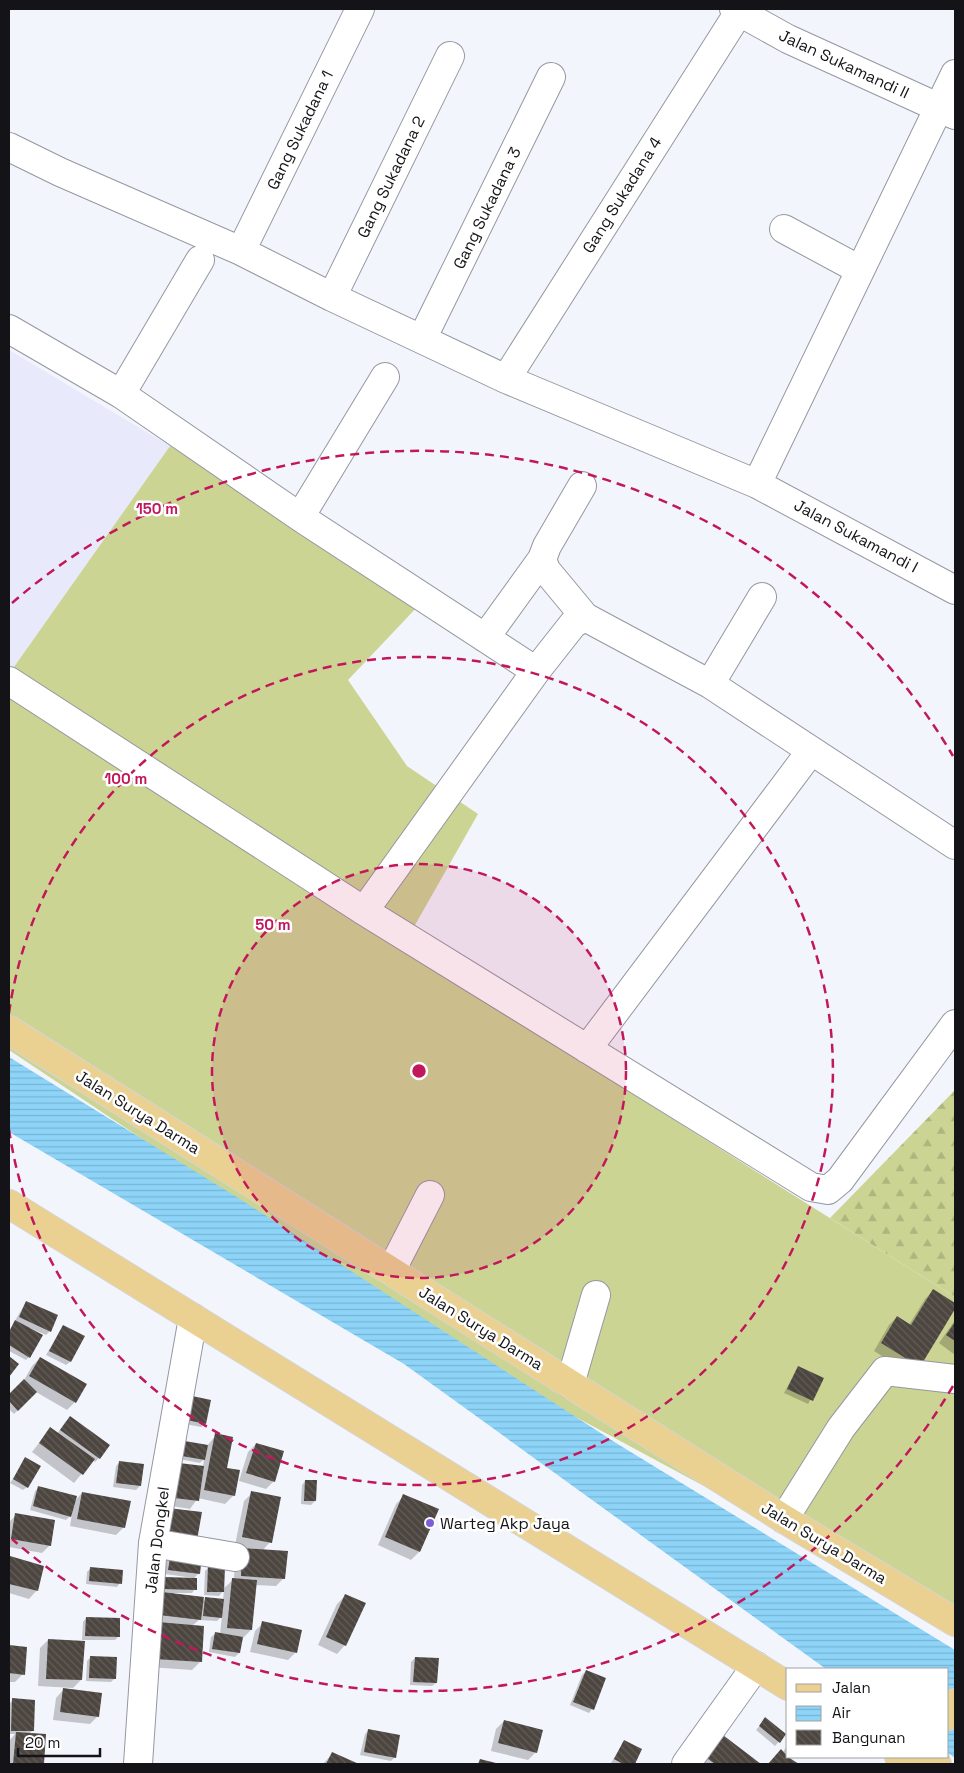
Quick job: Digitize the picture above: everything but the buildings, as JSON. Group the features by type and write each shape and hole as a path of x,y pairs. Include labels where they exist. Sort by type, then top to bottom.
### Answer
{"main road":[{"name":"Jalan Surya Darma","path":"9,1030 784,1519 955,1622"},
{"path":"9,1204 786,1685"},
{"path":"949,1714 955,1703"},
{"path":"900,1758 911,1764"}],"street":[{"name":"Gang Sukadana 1","path":"241,251 360,9"},
{"name":"Jalan Sukamandi II","path":"737,10 788,39 947,111"},
{"name":"Gang Sukadana 4","path":"506,379 737,10"},
{"name":"Gang Sukadana 2","path":"332,297 450,56"},
{"path":"757,484 860,270 947,111 955,74"},
{"name":"Gang Sukadana 3","path":"422,339 551,77"},
{"name":"Jalan Sukamandi I","path":"9,147 60,172 241,251 332,297 506,379 757,484 955,590"},
{"path":"784,229 860,270"},
{"path":"121,394 200,260"},
{"path":"9,329 121,394 300,517 536,671"},
{"path":"300,517 385,377"},
{"path":"484,638 542,559 582,486"},
{"path":"542,559 546,570 585,617 710,684 955,844"},
{"path":"710,684 762,597"},
{"path":"364,911 536,671 573,624 585,617"},
{"path":"13,691 364,911 811,1187 828,1190 840,1180 955,1024"},
{"path":"587,1049 811,751"},
{"path":"391,1271 430,1195"},
{"path":"570,1384 596,1296"},
{"name":"Jalan Dongkel","path":"138,1764 153,1543 193,1318"},
{"path":"784,1519 842,1428 886,1371 955,1379"},
{"path":"153,1543 235,1557"},
{"path":"686,1764 756,1666"}],"shaded area":[{"path":"9,350 170,446 9,674"}],"green space":[{"path":"170,446 421,603 348,680 407,766 478,814 402,948 955,1297 955,1629 778,1526 559,1408 377,1296 9,1050 9,674"},
{"path":"955,1090 955,1297 830,1218"}],"water":[{"path":"9,1057 240,1199 616,1443 955,1650 955,1758 949,1754 949,1668 825,1668 404,1364 9,1132"}],"place":[{"name":"Warteg Akp Jaya","path":"430,1523"}]}
